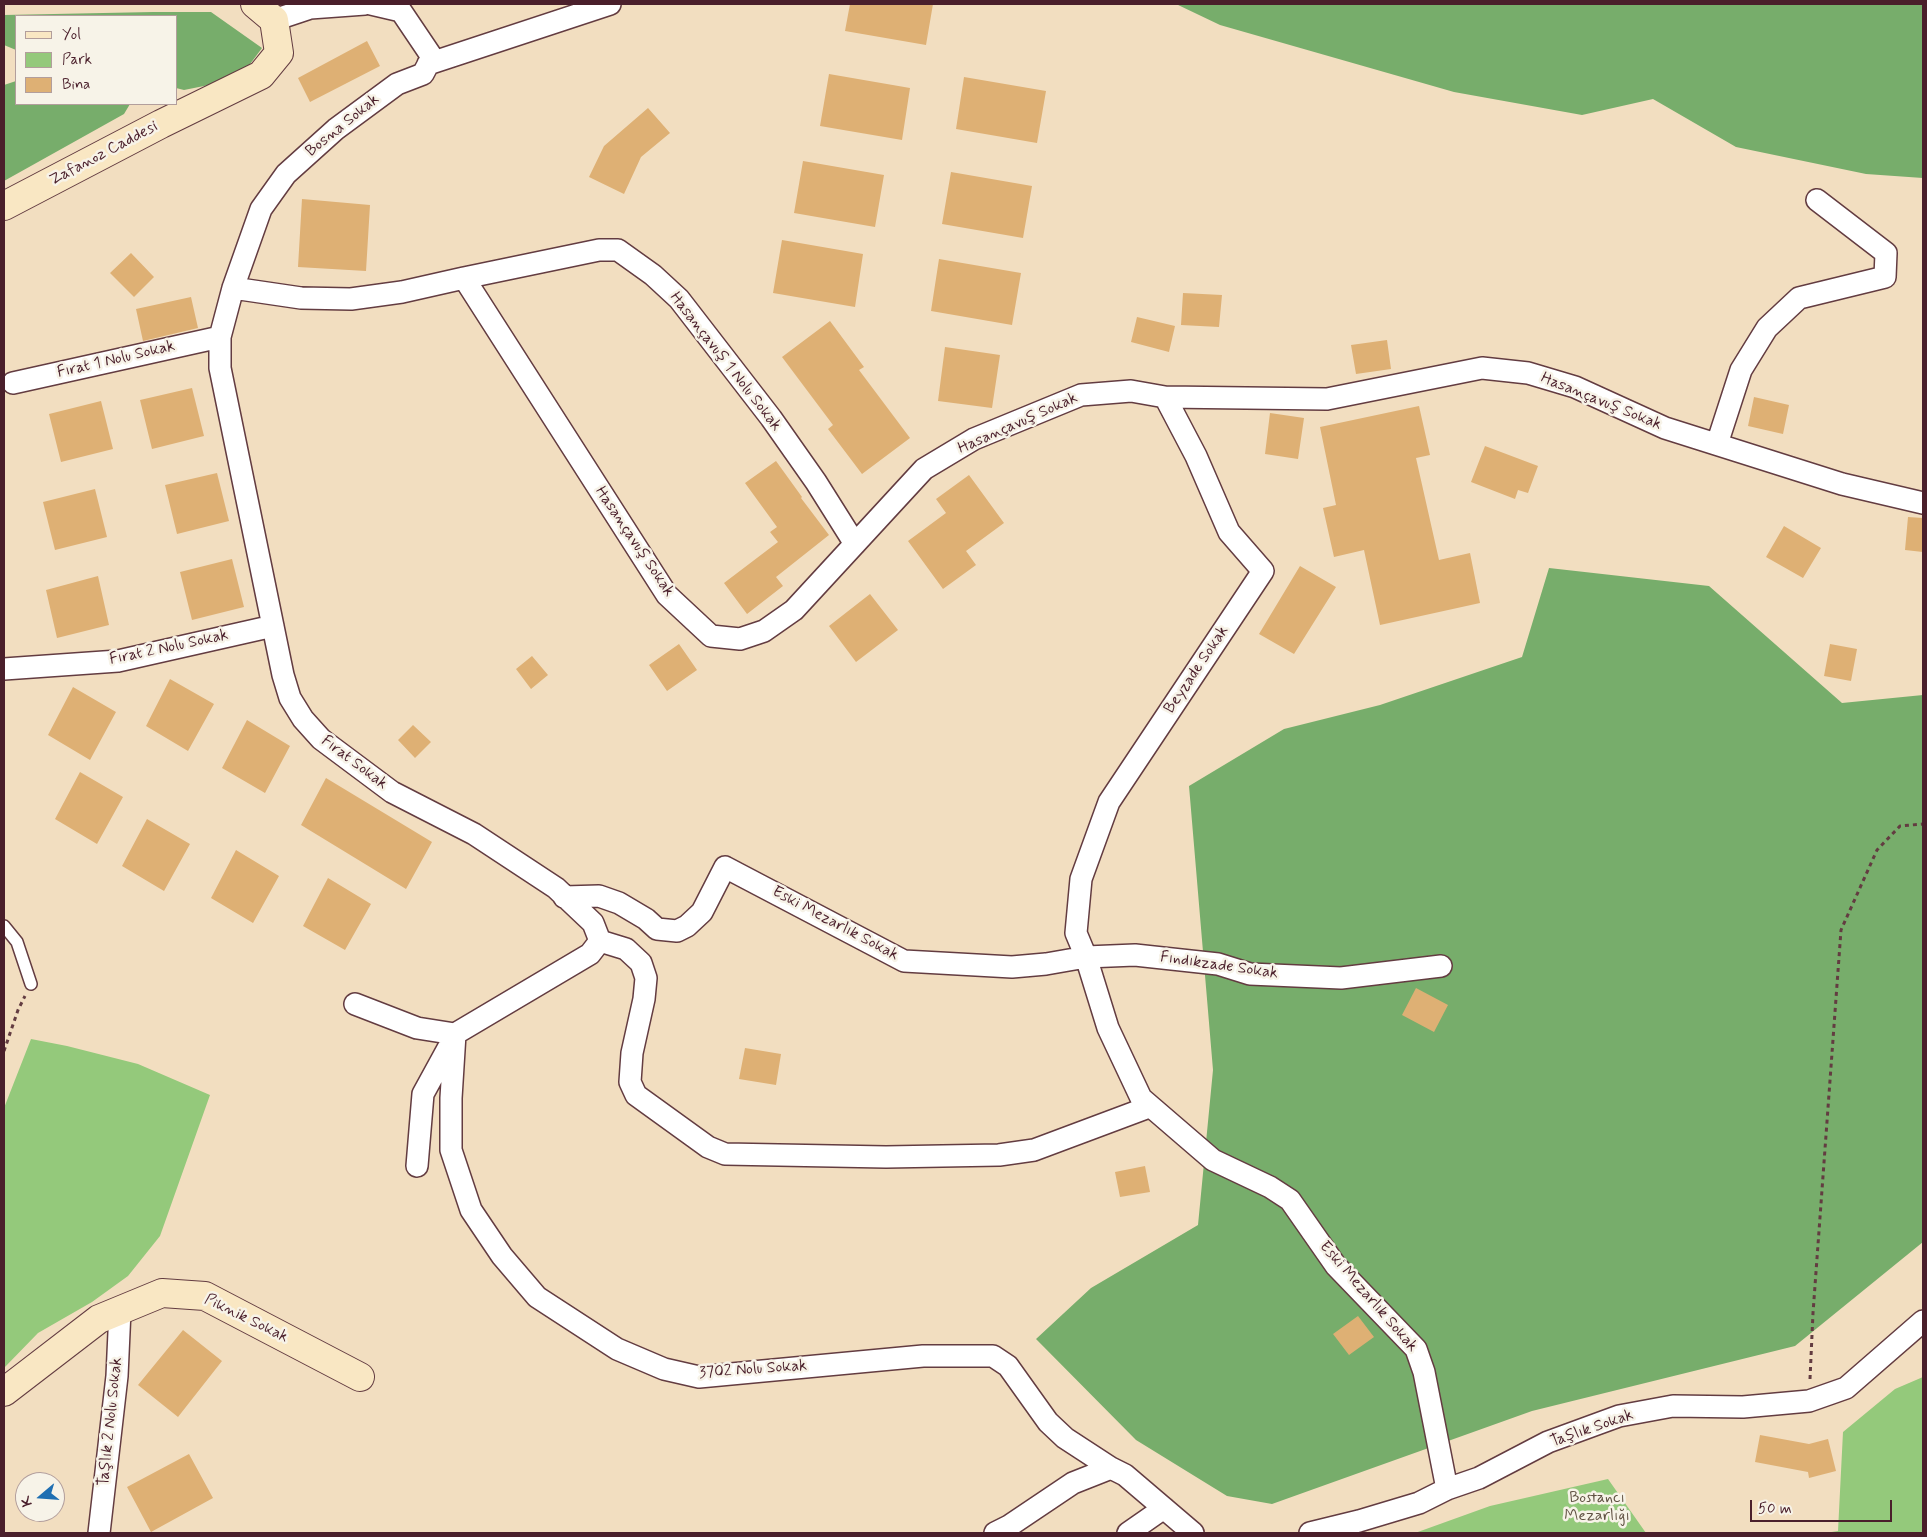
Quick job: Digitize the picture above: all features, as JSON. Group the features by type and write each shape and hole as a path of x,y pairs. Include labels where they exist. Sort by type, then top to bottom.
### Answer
{"street":[{"path":"265,12 365,4"},
{"path":"371,4 401,11 432,57 428,64"},
{"path":"428,64 610,4"},
{"name":"Zafanoz Caddesi","path":"4,206 260,75 279,53 265,12"},
{"name":"Bosna Sokak","path":"233,288 261,209 286,174 336,129 397,84 423,74 428,64"},
{"path":"1717,444 1741,370 1767,328 1799,298 1885,277 1886,253 1817,200"},
{"name":"Hasançavuş 1 Nolu Sokak","path":"464,278 599,250 618,250 653,274 679,300 771,418 816,482 855,544"},
{"path":"233,288 301,298 351,300 402,292 464,278"},
{"name":"Hasançavuş Sokak","path":"464,278 667,595 711,636 740,639 764,631 794,610 924,469 974,439 1081,395 1131,391 1165,397 1328,399 1482,368 1528,373 1575,387 1666,428 1842,484 1923,503"},
{"name":"Fırat Sokak","path":"233,288 220,337 220,368 283,675 290,698 303,718 321,739 392,792 474,834 556,888 593,923 600,941"},
{"name":"Fırat 1 Nolu Sokak","path":"12,383 220,337"},
{"name":"Beyzade Sokak","path":"1086,956 1076,933 1081,879 1109,802 1263,571 1230,532 1196,456 1165,397"},
{"name":"Fırat 2 Nolu Sokak","path":"4,669 118,661 273,626"},
{"name":"Eski Mezarlık Sokak","path":"564,897 599,896 619,903 646,919 657,929 677,931 687,926 702,912 725,867 904,961 1012,967 1046,964 1086,956 1108,1028 1141,1098 1149,1107 1213,1160 1270,1187 1290,1200 1336,1266 1416,1349 1424,1372 1447,1489"},
{"path":"417,1166 423,1094 455,1034 590,954 600,941 626,949 641,963 646,978 644,999 632,1053 630,1082 636,1095 708,1147 725,1154 886,1157 999,1155 1034,1150 1149,1107"},
{"name":"Fındıkzade Sokak","path":"1086,956 1135,954 1218,964 1250,974 1341,978 1441,966"},
{"path":"355,1004 418,1028 455,1034"},
{"name":"3702 Nolu Sokak","path":"455,1034 451,1098 451,1150 471,1210 502,1256 537,1297 617,1349 664,1369 699,1377 924,1356 993,1356 1008,1366 1048,1422 1065,1438 1110,1468"},
{"name":"Piknik Sokak","path":"4,1392 99,1319 162,1293 206,1296 360,1377"},
{"name":"Taşlık 2 Nolu Sokak","path":"99,1533 117,1376 120,1310"},
{"name":"Taşlık Sokak","path":"1310,1533 1419,1503 1447,1489 1479,1478 1548,1442 1619,1416 1673,1406 1743,1407 1810,1401 1846,1388 1923,1321"},
{"path":"995,1533 1009,1526 1073,1483 1110,1468 1125,1476 1193,1533"},
{"path":"1128,1533 1164,1508"}],"lane":[{"path":"4,926 17,942 31,984"}],"path":[{"path":"1810,1401 1813,1313 1841,930 1876,850 1900,826 1923,824"},
{"path":"4,1051 18,1010 31,984"}],"green space":[{"path":"1176,4 1923,4 1923,178 1866,174 1736,147 1653,99 1582,115 1454,92 1220,25"},
{"path":"211,12 262,48 239,79 184,90 178,88 178,15 15,15 15,50 4,45 4,15"},
{"path":"15,81 15,105 129,105 124,114 4,181 4,85"},
{"path":"1549,568 1709,586 1842,703 1923,695 1923,1242 1795,1346 1532,1411 1272,1504 1227,1496 1136,1440 1036,1339 1091,1288 1198,1225 1213,1070 1189,786 1284,729 1380,705 1522,657"},
{"path":"31,1039 138,1064 210,1095 160,1236 128,1276 92,1302 38,1333 4,1368 4,1108"},
{"path":"1923,1377 1923,1533 1825,1533 1838,1531 1843,1432 1895,1389"},
{"name":"Bostancı Mezarlığı","path":"1608,1479 1646,1533 1415,1533 1490,1506"}],"building":[{"path":"850,4 933,4 926,45 845,31"},
{"path":"367,41 380,66 310,102 298,78"},
{"path":"829,74 910,88 902,140 820,126"},
{"path":"964,77 1046,91 1037,143 956,129"},
{"path":"648,108 670,133 641,157 624,194 589,177 604,146"},
{"path":"803,161 884,175 875,227 794,213"},
{"path":"951,172 1032,186 1023,238 942,224"},
{"path":"302,199 370,205 366,271 298,267"},
{"path":"782,240 863,254 855,307 773,293"},
{"path":"131,253 154,277 134,297 110,273"},
{"path":"939,259 1021,273 1012,325 931,311"},
{"path":"1183,293 1222,295 1219,327 1181,325"},
{"path":"191,297 198,328 143,341 136,309"},
{"path":"1137,317 1175,326 1169,352 1131,342"},
{"path":"830,321 864,367 859,370 910,438 862,474 828,429 833,425 782,357"},
{"path":"1387,340 1391,369 1356,374 1351,345"},
{"path":"945,347 1000,355 992,408 938,401"},
{"path":"192,388 204,436 152,449 140,400"},
{"path":"1754,397 1789,405 1783,434 1748,426"},
{"path":"101,401 113,449 61,462 49,414"},
{"path":"1419,406 1430,455 1416,458 1439,560 1470,553 1480,603 1380,625 1364,550 1334,557 1323,508 1336,505 1320,427"},
{"path":"1270,413 1304,418 1298,459 1265,454"},
{"path":"1485,446 1538,466 1528,493 1518,490 1515,499 1471,482"},
{"path":"776,461 829,535 776,577 783,586 747,614 724,583 778,542 770,532 777,527 745,483"},
{"path":"217,473 229,521 177,534 165,485"},
{"path":"969,475 1004,523 966,551 976,565 943,589 908,541 946,513 936,499"},
{"path":"95,489 107,537 55,550 43,502"},
{"path":"1908,517 1923,518 1923,552 1905,550"},
{"path":"1784,526 1821,548 1803,578 1766,557"},
{"path":"232,559 244,607 192,620 180,572"},
{"path":"1300,566 1336,587 1294,654 1259,634"},
{"path":"98,576 109,625 57,638 46,590"},
{"path":"870,594 898,630 856,662 829,626"},
{"path":"679,644 697,670 667,691 649,665"},
{"path":"1830,644 1857,649 1851,681 1824,676"},
{"path":"532,656 548,675 531,689 516,669"},
{"path":"170,679 214,704 188,751 146,726"},
{"path":"73,687 116,712 90,760 48,735"},
{"path":"247,720 290,746 265,793 222,768"},
{"path":"413,725 431,742 415,758 398,740"},
{"path":"80,772 123,797 97,844 55,819"},
{"path":"326,778 432,842 406,889 301,825"},
{"path":"147,819 190,844 164,891 122,866"},
{"path":"236,850 279,876 253,923 211,898"},
{"path":"328,878 371,904 345,950 303,926"},
{"path":"1416,988 1448,1005 1434,1032 1402,1015"},
{"path":"745,1048 781,1054 776,1085 739,1079"},
{"path":"1145,1166 1150,1192 1120,1197 1115,1172"},
{"path":"1358,1316 1374,1337 1349,1355 1333,1334"},
{"path":"183,1330 222,1361 178,1417 138,1385"},
{"path":"1760,1435 1809,1444 1828,1439 1836,1471 1809,1478 1808,1472 1755,1462"},
{"path":"189,1454 213,1498 151,1532 127,1487"}]}
